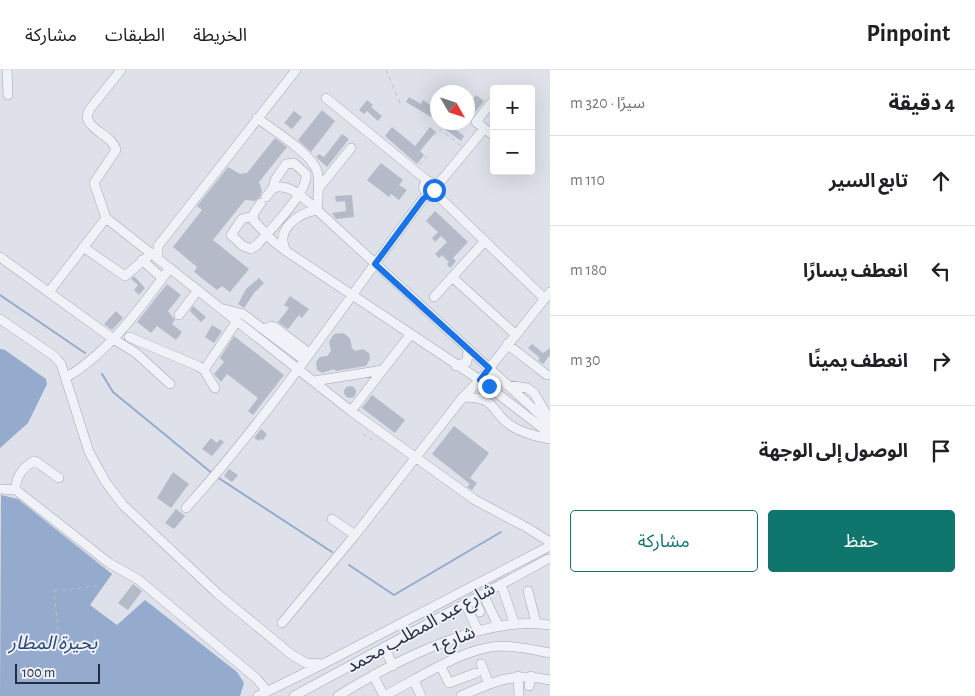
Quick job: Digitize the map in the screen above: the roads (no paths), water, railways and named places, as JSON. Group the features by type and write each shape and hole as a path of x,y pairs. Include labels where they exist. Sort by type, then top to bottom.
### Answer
{"street":[{"path":"7,70 8,95"},
{"path":"121,70 90,110 87,117 93,126 113,143 116,150 94,183 106,218 153,252 221,309 351,410 475,500 524,526 548,546 549,563"},
{"path":"84,247 126,276 153,252 296,70"},
{"path":"282,623 547,295 485,242 420,176 326,98"},
{"path":"490,104 477,121 490,133"},
{"path":"257,118 300,151 313,164 317,172 319,188 317,210"},
{"path":"186,508 219,472 298,369 431,186 484,129"},
{"path":"319,188 351,148"},
{"path":"294,163 306,174 306,185 300,194 266,235 251,248 243,246 232,238 231,232 242,219 253,216 273,188 275,180 286,164 294,163"},
{"path":"273,188 283,188 300,194 468,351 489,368 506,385 527,412 550,434"},
{"path":"286,251 284,248 285,234 290,222 302,214 317,210"},
{"path":"253,216 255,223 266,235 286,251 527,412 550,422"},
{"path":"49,292 106,218"},
{"path":"434,297 485,242"},
{"path":"0,257 112,338 136,353 170,384"},
{"path":"142,260 162,278"},
{"path":"66,377 86,366 112,338 170,268"},
{"path":"452,277 515,334"},
{"path":"178,315 198,290"},
{"path":"221,309 238,312 306,357"},
{"path":"204,370 237,321"},
{"path":"2,323 57,360 66,377 76,416 89,452 105,481 128,510 218,594 292,655 306,663 324,664"},
{"path":"351,410 410,335"},
{"path":"129,337 190,361 204,370 215,388"},
{"path":"507,344 547,376"},
{"path":"456,366 467,362 468,351"},
{"path":"314,381 383,370"},
{"path":"506,385 527,388 534,393 550,422"},
{"path":"463,397 486,399 511,426 528,434 550,439"},
{"path":"16,490 19,476 28,465 35,461 59,478"},
{"path":"0,489 16,490 109,563 139,580 253,675 266,690"},
{"path":"332,519 355,535"},
{"path":"258,696 266,690 324,664 548,546"},
{"name":"شارع عبد المطلب محمد","path":"294,696 318,685 501,584 549,563"},
{"path":"501,584 515,625"},
{"path":"528,591 536,623"},
{"path":"483,594 499,627"},
{"path":"470,601 480,612"},
{"path":"470,601 478,631"},
{"name":"شارع 1","path":"338,696 373,675 478,631 536,623 550,625"},
{"path":"373,675 384,696 462,656 487,648 516,646 550,653"},
{"path":"384,647 393,666"},
{"path":"481,664 489,684"},
{"path":"441,667 449,683 476,673"},
{"path":"312,670 318,685"},
{"path":"518,676 519,696"},
{"path":"461,696 489,684 518,676 532,676 550,680"},
{"path":"529,686 532,676"},
{"path":"414,680 421,696"}],"water":[{"path":"0,349 5,350 46,379 47,384 28,423 0,448"},
{"name":"بحيرة المطار","path":"1,495 18,499 112,574 90,605 117,625 145,600 237,672 244,683 240,696 0,696"}],"waterway":[{"path":"0,295 85,353"},
{"path":"102,374 113,392 213,474"},
{"path":"217,477 332,552"},
{"path":"349,565 394,595 501,532"}]}
